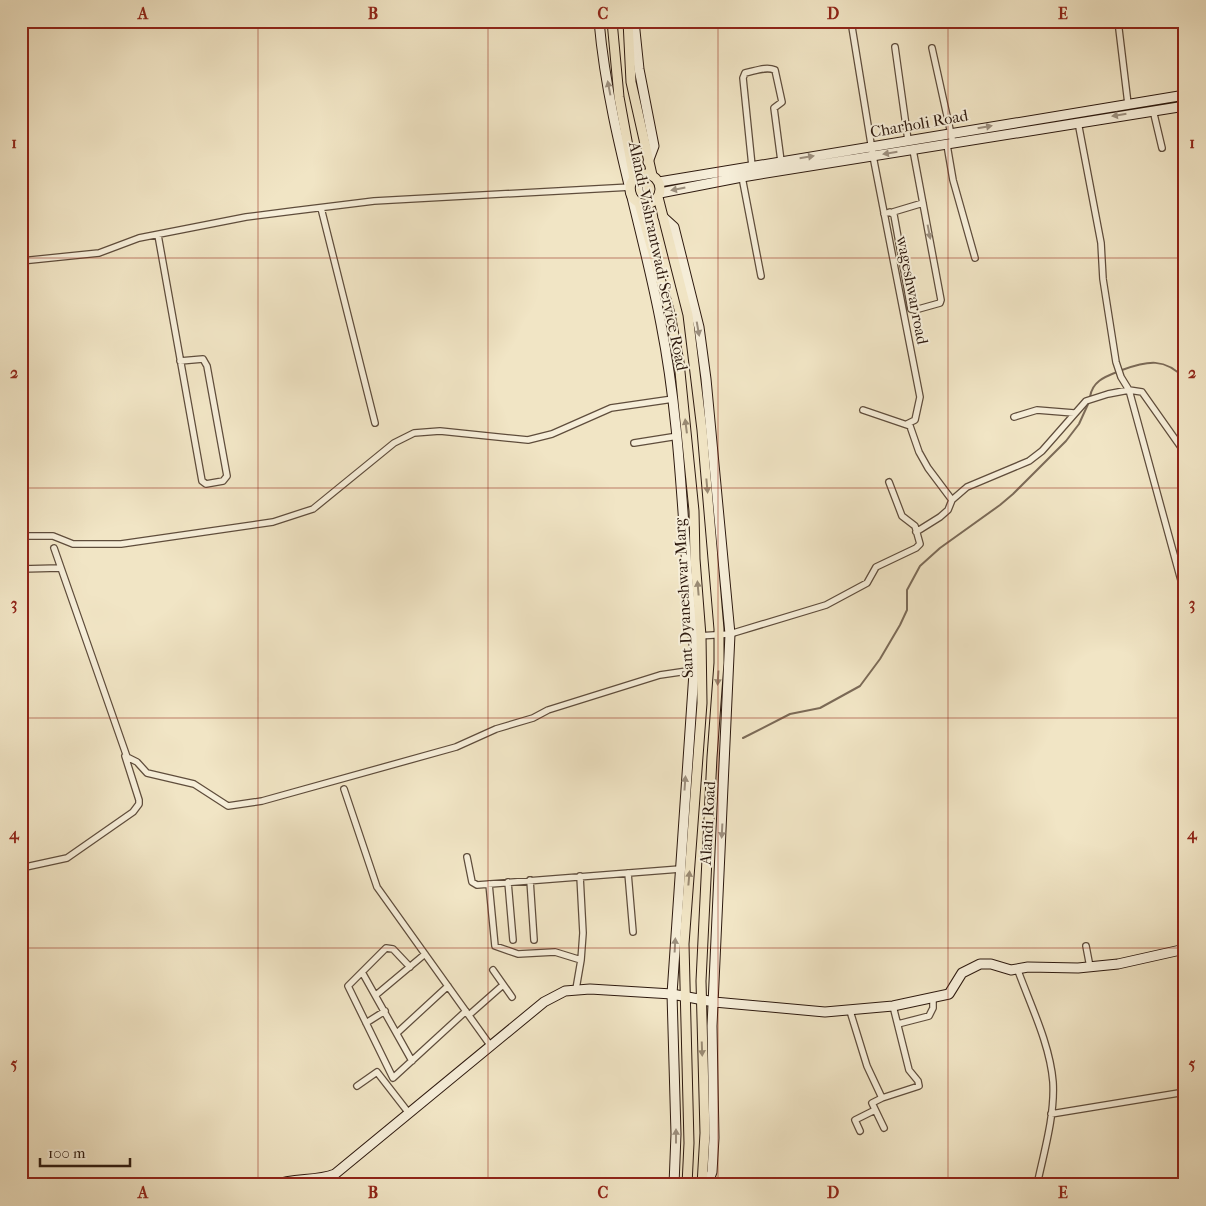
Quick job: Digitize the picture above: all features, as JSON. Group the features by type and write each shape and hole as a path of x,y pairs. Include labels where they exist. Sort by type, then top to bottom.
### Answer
{"main road":[{"path":"612,21 619,97 631,184"},
{"path":"628,21 631,82 648,162 652,175 659,182"},
{"path":"631,184 642,174 652,175"},
{"name":"Sant Dyaneshwar Marg","path":"659,182 659,195 684,292 698,384 718,632 719,663 712,757 701,1000"},
{"name":"Sant Dyaneshwar Marg","path":"631,184 632,197 639,202 670,314 679,362 693,502 702,703 686,903 684,996 690,1143 687,1185"},
{"path":"639,202 650,203 659,195"},
{"path":"701,1000 705,1133 702,1185"}],"street":[{"name":"Alandi-Vishrantwadi Service Road","path":"599,21 604,64 658,307 673,399 678,436 693,618 698,636 694,670 672,994"},
{"name":"Alandi-Vishrantwadi Service Road","path":"634,21 639,69 654,146 648,162"},
{"name":"wageshwar road","path":"851,21 871,146 920,397 915,420 907,424"},
{"path":"1118,21 1128,104"},
{"path":"895,47 908,140"},
{"path":"932,48 951,133 953,180 975,258"},
{"path":"752,166 743,78 745,73 758,70 771,68 775,70 782,102 774,108 781,161"},
{"name":"Charholi Road","path":"659,195 708,178 752,166 1185,95"},
{"name":"Charholi Road","path":"659,182 742,177 1185,106"},
{"path":"1153,110 1162,148"},
{"path":"1077,112 1101,243 1102,279 1116,362 1121,377 1129,390 1185,595"},
{"path":"893,212 911,309 915,310 940,303 941,300 913,150"},
{"path":"742,177 761,276"},
{"path":"21,261 99,253 126,242 246,217 382,201 631,184"},
{"path":"884,214 923,203"},
{"path":"321,208 375,423"},
{"name":"Alandi-Vishrantwadi Service Road","path":"664,217 674,227 698,327 711,421 730,645"},
{"path":"158,235 180,362 202,481 206,484 223,481 227,476 207,366 203,359 199,358 180,362"},
{"path":"916,532 940,518 948,510 952,500 978,481 1037,455 1074,413 1089,400 1129,390 1142,392 1148,398 1178,447 1185,453"},
{"path":"21,536 53,536 73,544 121,544 273,522 313,509 394,443 414,433 449,431 528,440 552,434 611,408 673,399"},
{"path":"863,410 907,424 912,428 917,449 928,468 952,500"},
{"path":"1014,417 1037,410 1074,413"},
{"path":"634,443 678,436"},
{"path":"698,636 718,632 730,634 826,605 867,583 876,567 919,545 913,522 902,516 889,482"},
{"path":"21,868 67,858 134,812 139,804 124,753 54,548"},
{"path":"21,569 60,568"},
{"name":"Alandi Road","path":"707,1185 712,1172 714,1138 712,1026 730,645"},
{"path":"124,753 147,772 190,782 226,805 236,806 456,747 496,729 533,718 548,710 660,675 694,670"},
{"path":"344,789 377,887 490,1045"},
{"path":"467,858 472,882 477,884 680,869"},
{"path":"628,873 633,932"},
{"path":"576,989 583,933 580,876"},
{"path":"530,880 534,940"},
{"path":"508,882 514,940"},
{"path":"489,884 495,946 518,954 555,952 581,960"},
{"path":"1086,946 1090,967"},
{"path":"410,967 390,948 382,951 348,986 394,1078 467,1013 503,985"},
{"path":"275,1185 286,1180 321,1180 335,1174 544,1002 565,991 576,989 672,994 714,1002 810,1011 850,1012 933,999 949,994 957,979 966,970 976,965 991,964 1011,970 1017,968 1090,967 1118,964 1185,949"},
{"path":"376,995 425,954"},
{"path":"1017,968 1042,1039 1051,1072 1051,1114 1037,1185"},
{"path":"493,970 512,997"},
{"path":"362,972 412,1060"},
{"path":"397,1033 448,986"},
{"path":"672,994 676,1134 674,1185"},
{"path":"898,1024 929,1016 934,1008 933,999"},
{"path":"884,1128 872,1103 919,1086 918,1081 909,1070 892,1006"},
{"path":"366,1023 385,1011"},
{"path":"850,1012 867,1066 882,1098"},
{"path":"357,1086 377,1072 408,1112"},
{"path":"1051,1114 1185,1092"},
{"path":"860,1131 855,1120 875,1110"}],"waterway":[{"path":"1122,370 1148,363 1163,364 1178,372 1185,379"},
{"path":"1090,397 1096,384 1103,378 1117,372"},
{"path":"743,738 790,714 820,708 860,686 880,659 900,625 907,610 907,590 920,566 940,548 1013,494 1066,441 1079,424 1089,402"}]}
